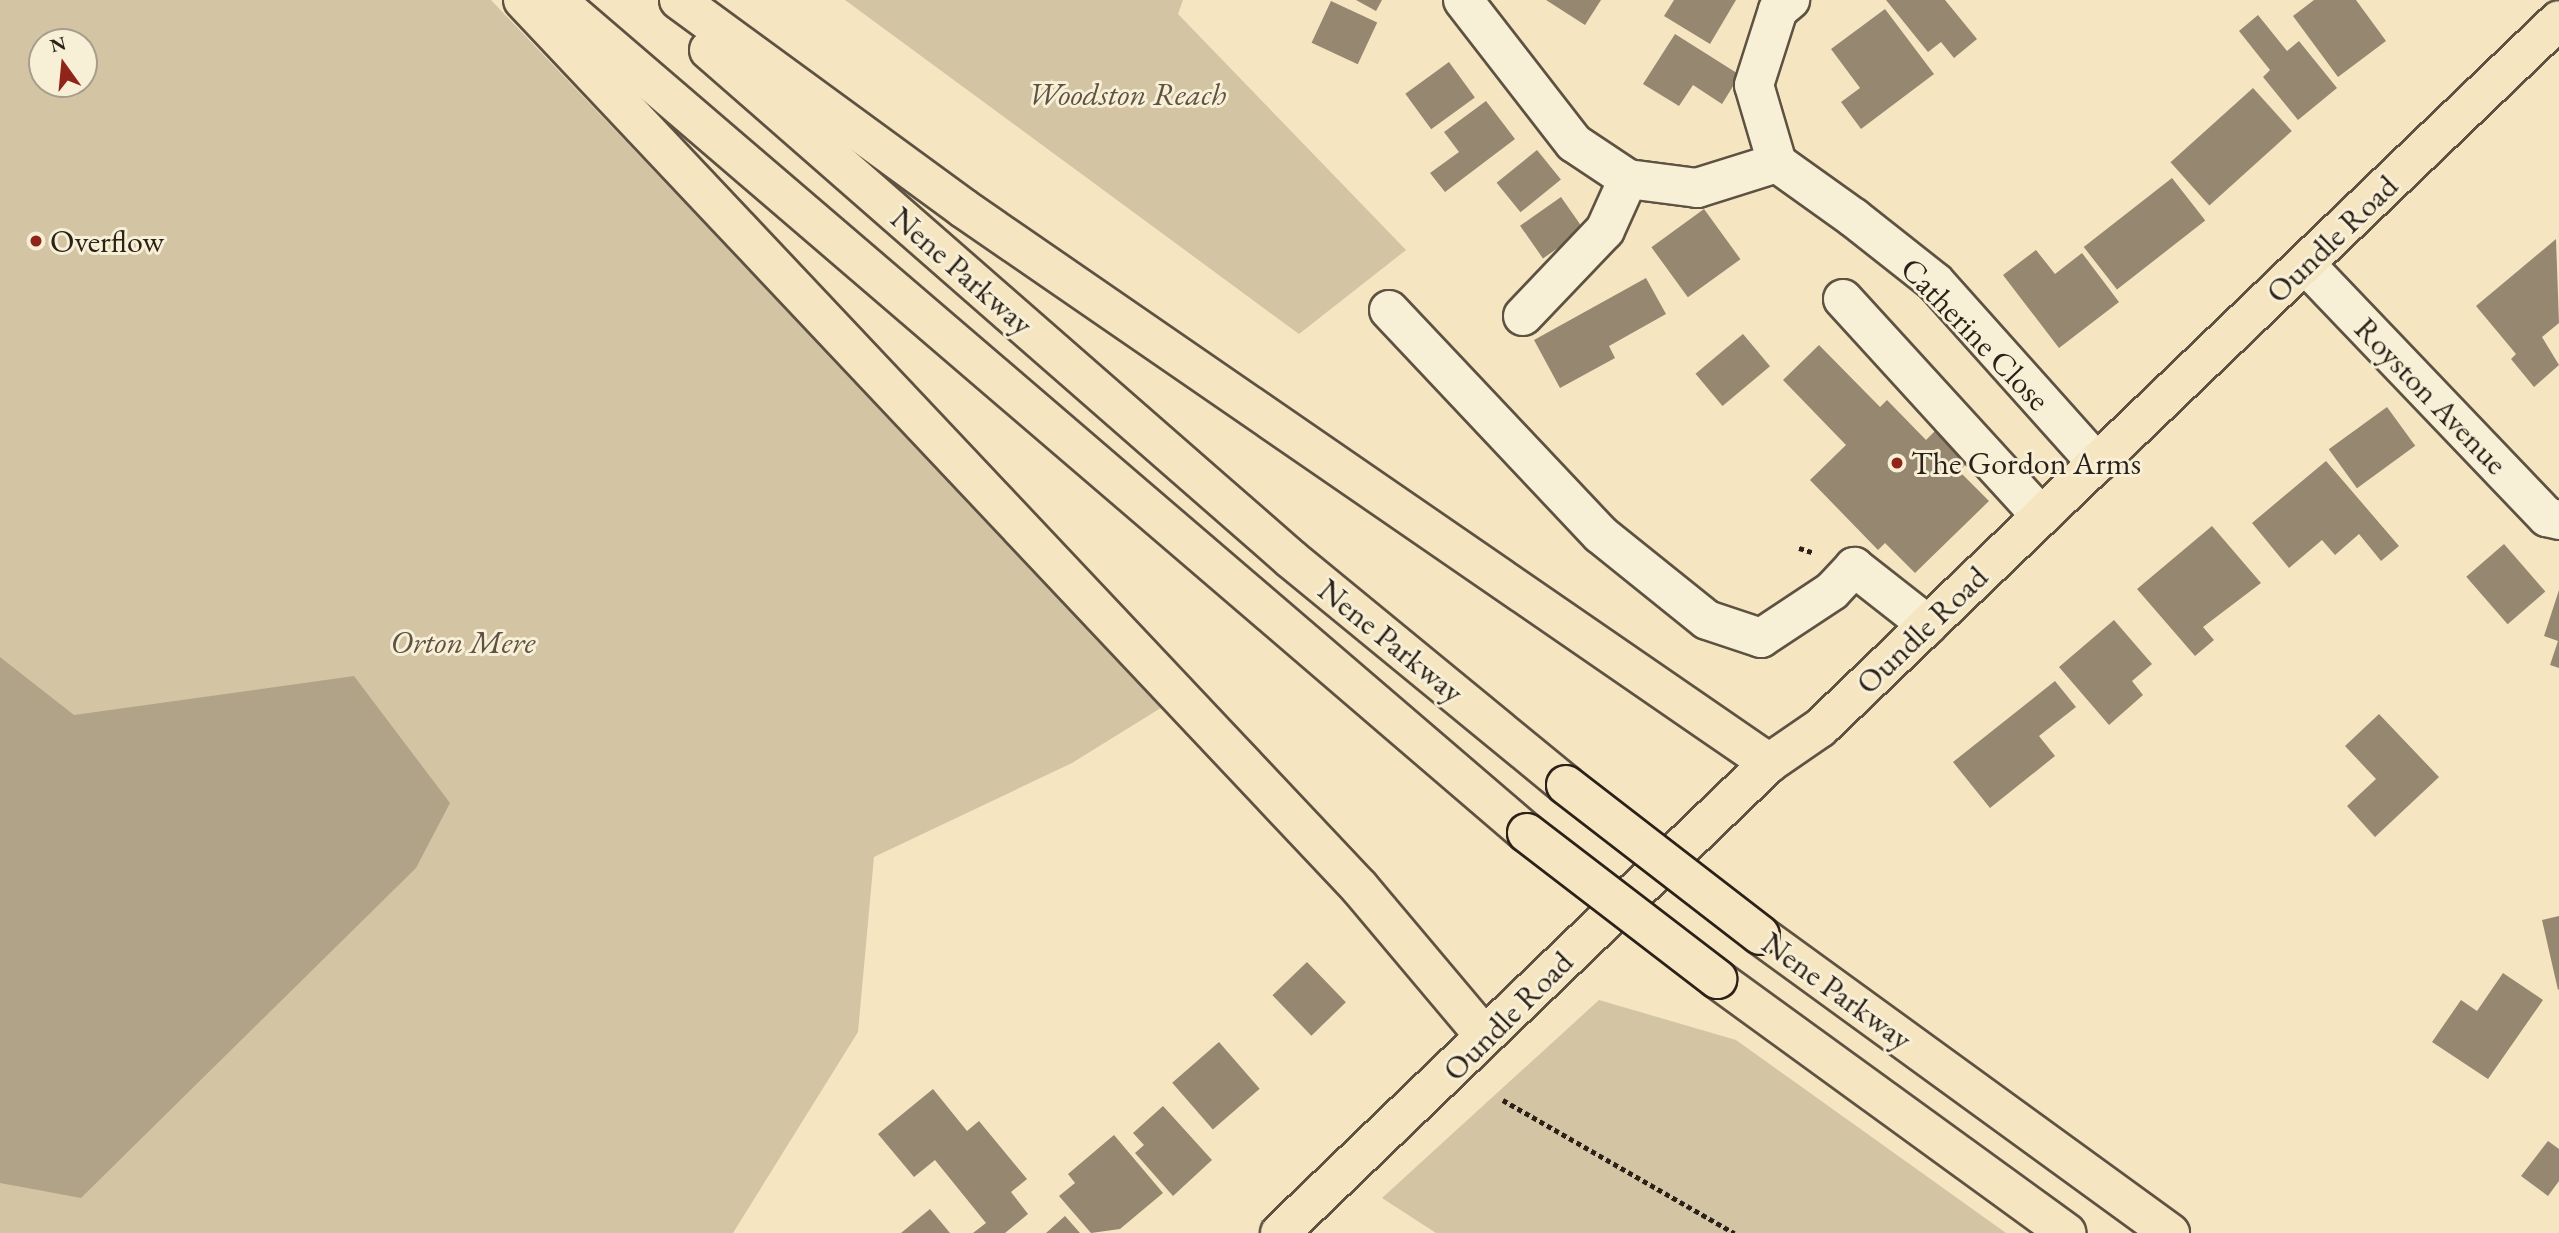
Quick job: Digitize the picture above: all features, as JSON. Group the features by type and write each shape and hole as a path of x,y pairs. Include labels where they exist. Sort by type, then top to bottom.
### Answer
{"main road":[{"path":"523,0 1360,888 1484,1035"},
{"name":"Nene Parkway","path":"556,0 1527,833 1717,979 2067,1233"},
{"name":"Nene Parkway","path":"652,0 1291,559 1566,786 1760,935 2170,1233"},
{"path":"679,0 963,208 1769,764"},
{"name":"Oundle Road","path":"1279,1233 1769,764 1820,728 2559,20"}],"street":[{"path":"1463,0 1494,15 1574,144 1628,178 1697,188 1777,163 1754,85 1778,10 1790,0"},
{"name":"Catherine Close","path":"1777,163 1935,282 2097,463"},
{"path":"1523,316 1605,230 1628,178"},
{"name":"Royston Avenue","path":"2306,265 2547,517 2559,520"},
{"path":"1843,299 2042,516"},
{"path":"1389,310 1600,534 1707,620 1761,638 1832,591 1854,567 1928,625"}],"path":[{"path":"1503,1100 1734,1233"}],"green space":[{"name":"Orton Mere","path":"0,0 491,0 1164,706 1072,763 874,857 858,1032 733,1233 0,1233"},
{"name":"Woodston Reach","path":"845,0 1183,0 1178,14 1406,250 1299,334"},
{"path":"1599,1000 1736,1040 2006,1233 1436,1233 1382,1198"}],"shaded area":[{"name":"Orton Mere","path":"0,657 74,715 354,676 450,803 416,868 81,1198 0,1183"}],"building":[{"path":"1356,0 1382,0 1376,11"},
{"path":"1546,0 1601,0 1585,25"},
{"path":"1674,0 1736,0 1710,44 1664,16"},
{"path":"1886,0 1945,0 1977,39 1954,58 1941,42 1928,52"},
{"path":"2314,0 2356,0 2386,41 2338,77 2293,16"},
{"path":"1331,1 1377,23 1358,64 1312,43"},
{"path":"1885,9 1934,74 1861,129 1841,102 1860,88 1831,49"},
{"path":"2258,15 2287,51 2299,41 2337,88 2298,120 2263,77 2270,70 2239,31"},
{"path":"1675,34 1740,75 1722,104 1693,85 1679,106 1643,84"},
{"path":"1449,62 1475,98 1431,129 1405,94"},
{"path":"2253,88 2292,131 2209,205 2171,162"},
{"path":"1486,101 1515,139 1445,192 1430,173 1459,152 1444,132"},
{"path":"1537,150 1561,180 1521,212 1497,183"},
{"path":"2172,178 2205,221 2117,290 2084,247"},
{"path":"1561,197 1584,230 1543,258 1520,226"},
{"path":"1704,209 1740,259 1688,297 1651,247"},
{"path":"2556,239 2559,323 2542,337 2559,365 2534,387 2511,359 2516,354 2476,306"},
{"path":"2036,250 2055,274 2082,253 2119,302 2059,348 2003,275"},
{"path":"1646,278 1666,314 1609,346 1615,358 1560,388 1534,340"},
{"path":"1743,334 1770,366 1723,406 1696,374"},
{"name":"The Gordon Arms","path":"1819,345 1880,407 1887,400 1926,440 1943,423 1974,456 1959,471 1989,501 1915,573 1885,543 1878,550 1810,480 1846,445 1783,380"},
{"path":"2387,407 2415,446 2357,488 2329,449"},
{"path":"2326,461 2399,546 2381,561 2359,534 2335,555 2322,540 2289,568 2252,523"},
{"path":"2212,526 2261,583 2203,627 2214,640 2195,656 2137,589"},
{"path":"2504,544 2545,592 2508,624 2466,577"},
{"path":"2559,590 2559,668 2550,665 2558,641 2544,636"},
{"path":"2114,620 2152,664 2132,681 2143,695 2109,725 2059,667"},
{"path":"2055,681 2076,707 2039,736 2055,756 1990,808 1953,762"},
{"path":"2379,714 2439,777 2375,837 2347,806 2376,779 2345,746"},
{"path":"2559,916 2559,989 2558,990 2542,920"},
{"path":"1307,962 1346,1002 1311,1036 1272,995"},
{"path":"2503,973 2543,1000 2488,1079 2432,1042 2461,1000 2477,1011"},
{"path":"1219,1042 1260,1089 1213,1129 1172,1083"},
{"path":"933,1089 967,1131 979,1121 1027,1179 1011,1192 1028,1214 1005,1233 973,1233 986,1223 935,1160 914,1177 878,1134"},
{"path":"1163,1106 1212,1160 1173,1196 1135,1153 1144,1145 1133,1133"},
{"path":"1114,1135 1163,1193 1120,1229 1091,1233 1059,1196 1075,1183 1068,1174"},
{"path":"2548,1141 2559,1149 2559,1181 2548,1196 2521,1176"},
{"path":"930,1209 950,1233 901,1233"},
{"path":"1065,1216 1080,1233 1046,1233"}],"place":[{"name":"Overflow","path":"36,241"},
{"name":"The Gordon Arms","path":"1897,463"}]}
